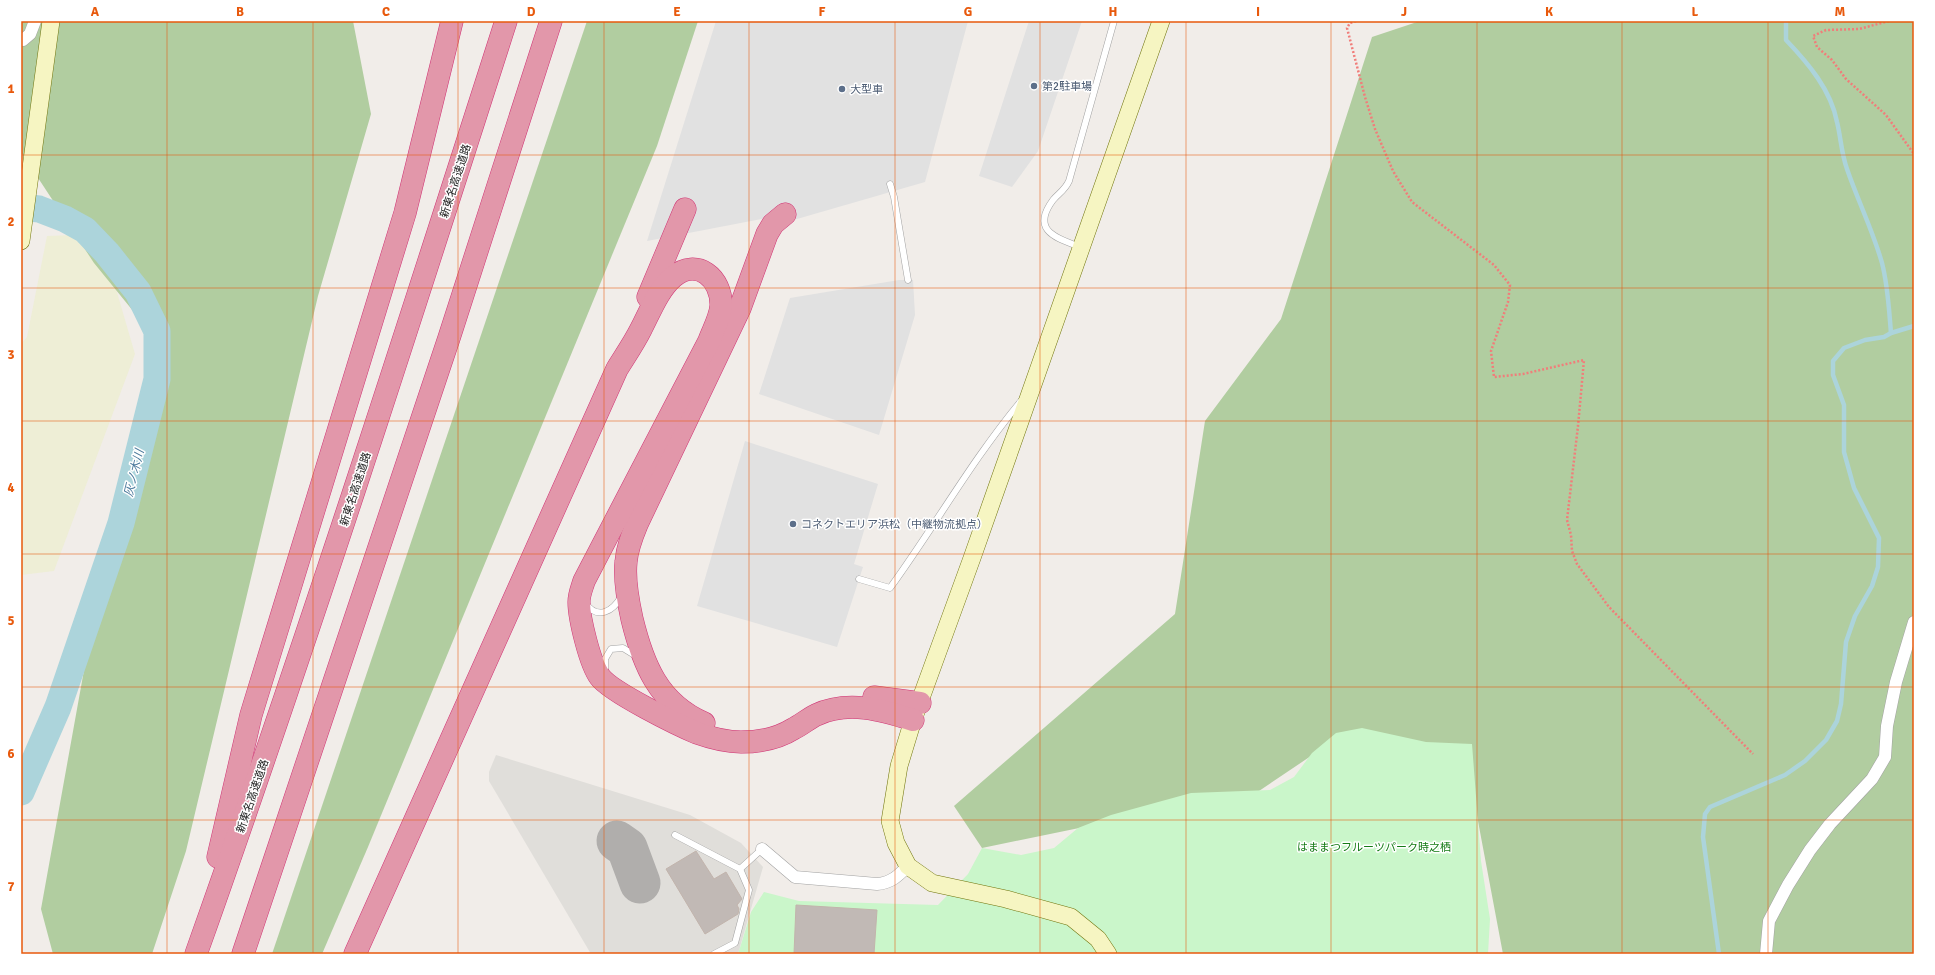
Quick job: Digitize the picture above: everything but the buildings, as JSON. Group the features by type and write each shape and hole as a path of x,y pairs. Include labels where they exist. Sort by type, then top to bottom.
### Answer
{"highway":[{"path":"196,954 251,715 405,213 452,21"},
{"name":"新東名高速道路","path":"196,954 269,746 406,332 506,21"},
{"path":"243,954 449,338 550,21"},
{"path":"355,954 617,369 685,209"},
{"path":"785,214 773,224 767,234 740,308 637,524 628,549 625,567 626,584 631,612 644,662 657,685 676,705 700,721 724,730 738,731 766,728 779,723 812,704 838,696 868,696 917,711"},
{"path":"617,369 661,292 674,277 690,269 708,274 714,280 718,287 721,307 714,328 589,571 581,592 579,602 591,659 601,678 608,685 695,732 726,742 770,740 789,732 816,715 840,708 917,711"}],"street":[{"path":"21,39 23,40 30,34 35,21"},
{"path":"22,233 51,21"},
{"path":"1108,954 1098,939 1071,917 1006,899 932,883 908,866 896,843 890,821 899,766 917,711 1161,21"},
{"path":"1766,954 1769,921 1788,886 1810,850 1830,824 1872,779 1885,757 1887,726 1896,682 1914,622"},
{"path":"762,849 795,877 877,884 887,883 898,877 908,866"}],"lane":[{"path":"1082,248 1052,236 1046,229 1045,220 1049,208 1054,200 1066,188 1069,181 1114,21"},
{"path":"890,184 894,197 908,280"},
{"path":"859,580 890,588 999,428 1031,389"},
{"path":"581,592 589,608 595,612 601,613 608,611 618,603 626,584"},
{"path":"608,685 605,659 611,649 623,648 644,662"},
{"path":"675,835 740,869 749,890 734,943 714,954"},
{"path":"740,869 762,849"}],"path":[{"path":"1356,21 1350,23 1347,28 1364,97 1392,171 1412,202 1494,265 1510,285 1508,302 1491,351 1494,376 1523,374 1584,360 1567,520 1577,564 1609,607 1753,754"},
{"path":"1889,21 1859,29 1826,30 1813,36 1817,47 1832,60 1856,89 1886,115 1914,154"}],"shaded area":[{"name":"大型車","path":"716,21 968,21 925,182 790,221 766,218 647,241"},
{"name":"第2駐車場","path":"1029,21 1082,21 1038,151 1012,187 979,176"},
{"path":"899,280 913,280 915,315 879,435 759,394 790,298"},
{"name":"コネクトエリア浜松（中継物流拠点）","path":"745,441 878,484 854,564 863,567 837,647 697,606"},
{"path":"496,755 690,815 741,843 763,867 738,954 591,954 489,781 489,772"}],"green space":[{"path":"21,21 353,21 371,114 318,296 186,851 152,954 53,954 41,909 106,548 148,373 151,333 94,263 21,152"},
{"path":"587,21 698,21 657,146 368,847 322,954 272,954"},
{"path":"1420,21 1914,21 1914,954 1503,954 1465,752 1348,731 1259,791 982,848 954,806 1175,614 1205,421 1281,319 1372,37"},
{"path":"100,234 135,354 54,571 21,575 21,344 27,337 47,236"},
{"name":"はままつフルーツパーク時之栖","path":"1362,728 1426,742 1472,744 1481,861 1490,919 1488,954 738,954 751,912 764,892 799,901 938,905 968,874 982,848 1021,855 1054,848 1078,828 1111,815 1191,793 1270,790 1294,777 1312,753 1336,733"}],"waterway":[{"path":"1786,21 1786,40 1818,78 1830,99 1834,110 1845,163 1882,263 1887,289 1891,333"},
{"name":"灰ノ木川","path":"21,207 39,209 65,219 85,230 107,253 138,292 157,331 157,379 121,523 58,707 21,792"},
{"path":"1719,954 1703,837 1705,814 1710,807 1785,775 1805,761 1826,740 1837,721 1841,704 1846,642 1855,616 1872,586 1878,567 1879,538 1854,488 1844,452 1844,405 1833,375 1833,361 1844,348 1865,340 1884,337 1891,333 1914,326"}],"taxiway":[{"path":"617,841 627,848 640,883"}],"place":[{"name":"第2駐車場","path":"1034,86"},
{"name":"大型車","path":"842,89"},
{"name":"コネクトエリア浜松（中継物流拠点）","path":"793,524"}]}
